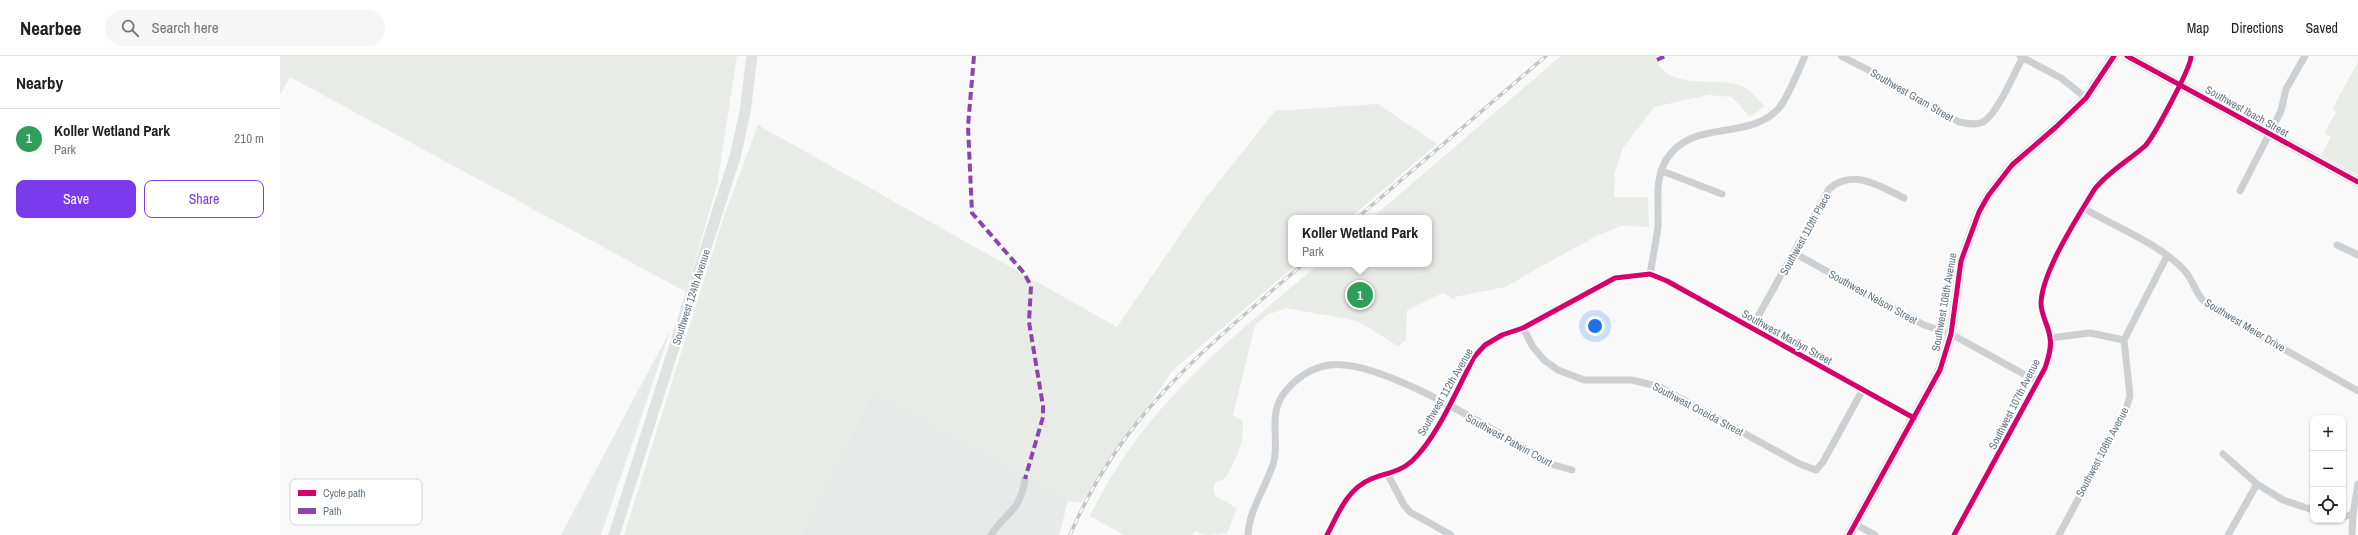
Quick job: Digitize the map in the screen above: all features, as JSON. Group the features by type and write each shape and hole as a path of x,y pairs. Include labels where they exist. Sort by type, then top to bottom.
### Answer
{"main road":[{"name":"Southwest 124th Avenue","path":"614,535 733,165 745,112 752,56"}],"street":[{"path":"1650,274 1658,224 1657,185 1666,160 1674,150 1697,134 1762,122 1779,107 1805,56"},
{"name":"Southwest Gram Street","path":"1841,56 1855,62 1959,122 1970,124 1985,121 1994,110 2022,57"},
{"name":"Southwest 108th Avenue","path":"1849,535 1940,370 1951,334 1957,279 1962,256 1972,227 1985,200 2012,165 2056,127 2086,98 2114,56"},
{"name":"Southwest Ibach Street","path":"2127,56 2268,135 2358,182"},
{"name":"Southwest 107th Avenue","path":"1954,535 2038,382 2048,359 2050,338 2043,317 2041,304 2042,288 2050,270 2083,208 2102,179 2146,145 2180,85 2187,70 2191,56"},
{"path":"2240,191 2281,110 2286,89 2305,56"},
{"path":"2022,57 2061,78 2086,98"},
{"path":"1662,171 1722,194"},
{"name":"Southwest 110th Place","path":"1751,329 1794,253 1822,199 1838,182 1850,178 1868,180 1904,198"},
{"name":"Southwest Meier Drive","path":"2083,208 2167,256 2183,268 2202,301 2213,309 2358,391"},
{"path":"2337,245 2358,255"},
{"name":"Southwest Nelson Street","path":"1794,253 1924,325 1951,334 2038,382"},
{"path":"2050,338 2101,333 2124,340 2167,256"},
{"name":"Southwest 112th Avenue","path":"1327,535 1343,504 1354,490 1370,480 1400,470 1422,451 1474,357 1485,345 1502,335 1523,328 1615,278 1650,274"},
{"name":"Southwest Marilyn Street","path":"1650,274 1668,281 1862,391 1914,418"},
{"name":"Southwest Oneida Street","path":"1523,328 1533,347 1544,360 1558,370 1584,380 1632,380 1660,387 1800,464 1816,470 1823,462 1862,391"},
{"name":"Southwest 106th Avenue","path":"2059,535 2126,409 2130,396 2124,340"},
{"name":"Southwest Patwin Court","path":"1248,535 1252,513 1274,459 1274,419 1278,405 1293,383 1304,374 1330,365 1348,366 1390,376 1448,406 1554,465 1572,470"},
{"path":"2223,454 2257,484 2283,500 2310,509"},
{"path":"1388,475 1404,505 1410,512 1451,535"},
{"path":"991,535 1017,506 1023,492 1025,479"},
{"path":"2228,535 2257,484"},
{"path":"2352,535 2353,514 2358,484"},
{"path":"2346,516 2353,514"},
{"path":"1855,524 1874,535"}],"shaded area":[{"path":"280,56 737,56 717,185 686,292 290,77 280,95"},
{"path":"1561,56 1655,56 1660,67 1668,74 1691,81 1739,85 1749,91 1765,106 1750,117 1732,97 1708,95 1654,107 1623,148 1615,172 1614,197 1648,197 1649,227 1621,226 1594,237 1505,287 1454,297 1457,301 1443,293 1407,310 1406,340 1398,346 1358,321 1286,308 1267,315 1255,325 1233,415 1242,420 1243,435 1239,450 1226,478 1216,482 1213,489 1215,496 1237,508 1227,533 1206,535 1195,531 1192,535 1124,535 1090,516 1112,477 1136,441 1162,408 1220,349 1315,267 1432,267 1432,215 1376,215"},
{"path":"2358,62 2358,175 2321,155 2331,137 2324,133 2336,112 2332,109"},
{"path":"1378,104 1437,144 1354,215 1288,215 1288,267 1293,267 1172,371 1081,503 1068,501 874,393 800,535 624,535 724,216 758,125 1117,327 1202,203 1275,111"},
{"path":"671,329 601,535 561,535"},
{"path":"874,393 1068,501 1059,535 800,535"}],"railway":[{"path":"1360,215 1546,56"},
{"path":"1070,535 1091,492 1115,453 1141,418 1200,354 1300,267"}],"marked path":[{"path":"974,56 968,126 972,213 1024,273 1031,286 1029,322 1043,406 1043,417 1025,479"},
{"path":"1657,60 1665,56"}],"cycle path":[{"path":"1849,535 1940,370 1951,334 1961,261 1979,212 1988,196 2012,165 2056,127 2086,98 2114,56"},
{"path":"2127,56 2358,182"},
{"path":"1954,535 2045,368 2050,342 2041,303 2047,276 2054,261 2070,230 2094,190 2105,178 2145,146 2179,87 2190,62 2191,56"},
{"path":"1327,535 1344,503 1356,489 1371,479 1403,468 1421,451 1438,426 1474,357 1485,345 1502,335 1523,328 1615,278 1650,274 1667,281 1914,418"}],"place":[{"name":"Koller Wetland Park","path":"1360,295"}]}
